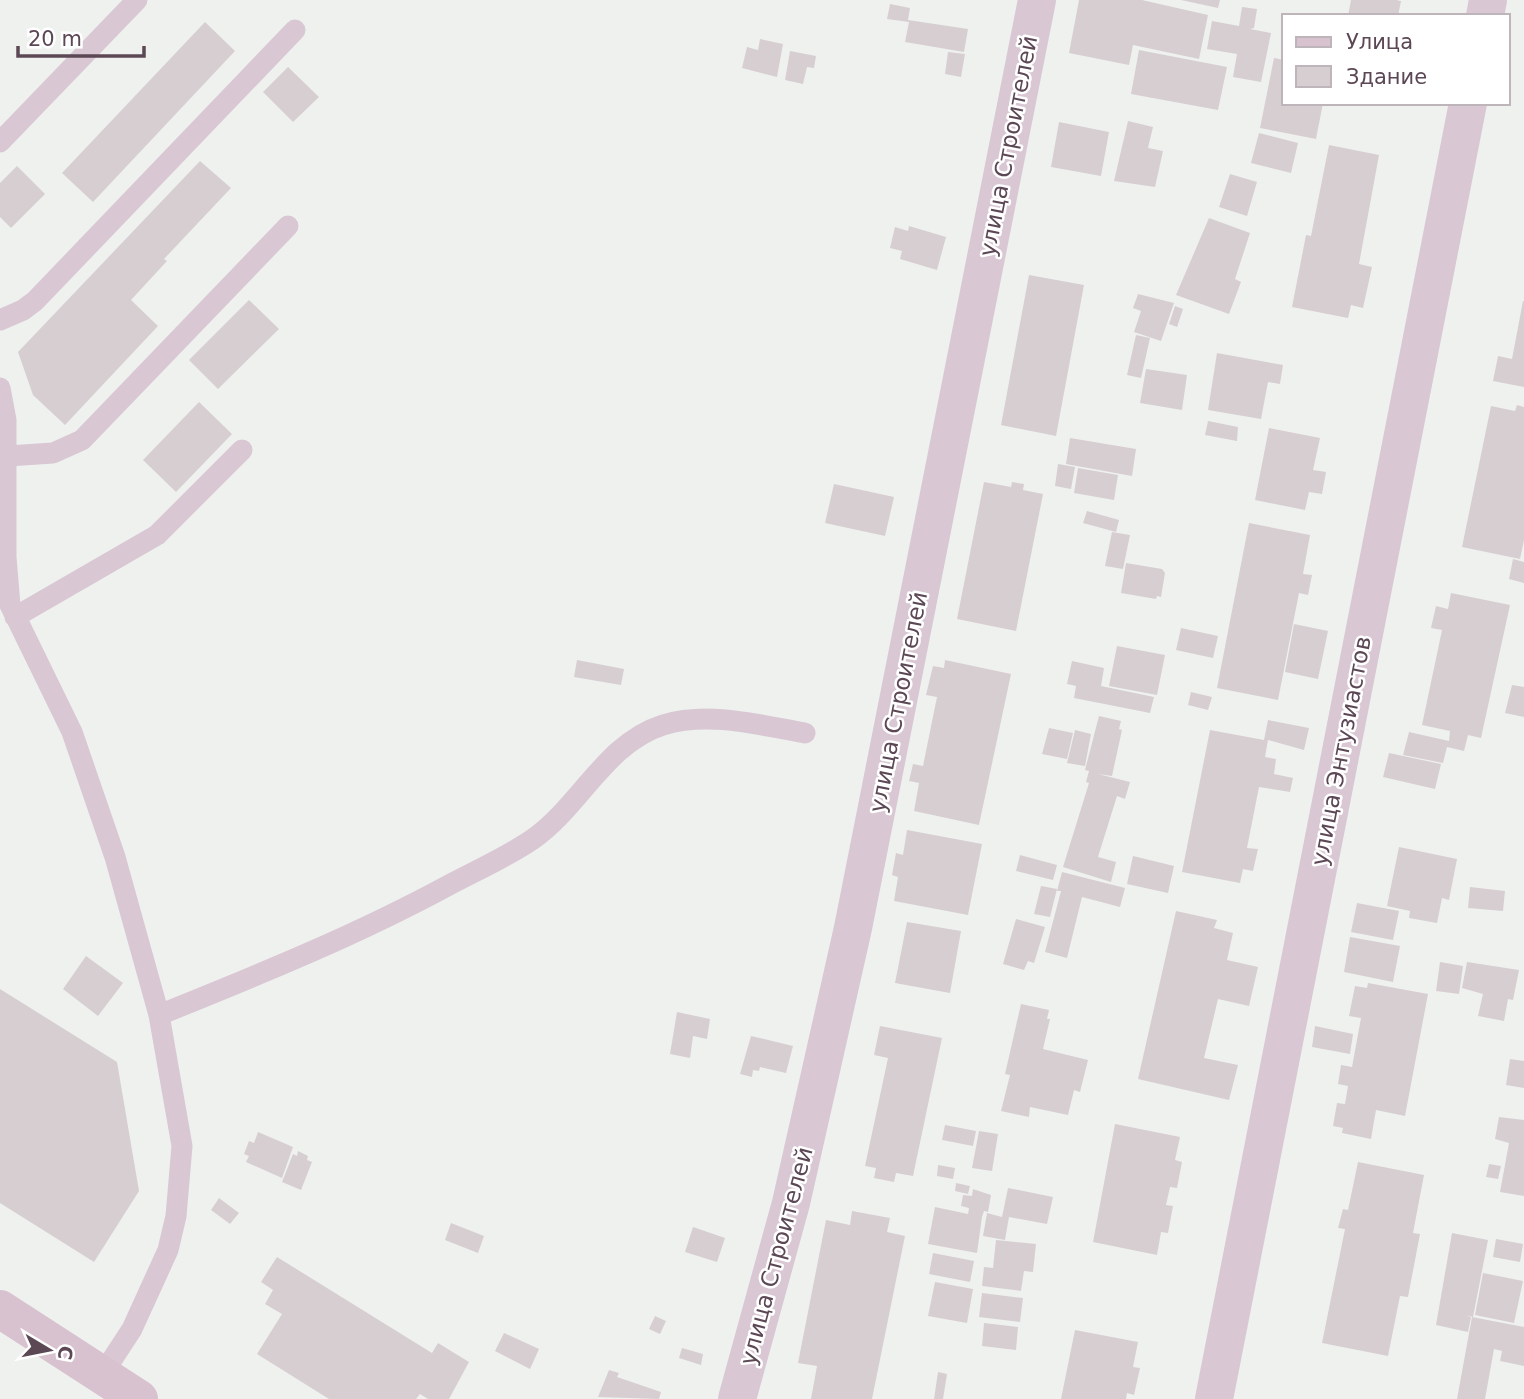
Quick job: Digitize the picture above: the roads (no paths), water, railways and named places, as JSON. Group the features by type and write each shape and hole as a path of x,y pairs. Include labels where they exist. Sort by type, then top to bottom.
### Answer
{"street":[{"name":"улица Строителей","path":"737,1399 792,1203 853,928 1037,0"},
{"name":"улица Энтузиастов","path":"1214,1399 1468,105"},
{"path":"0,1309 139,1399"}],"lane":[{"path":"0,142 137,0"},
{"path":"0,320 23,310 35,301 295,30"},
{"path":"8,456 54,453 82,440 288,226"},
{"path":"0,388 6,420 8,456 2,509 8,605 72,732 115,857 159,1015 182,1146 176,1216 168,1250 132,1329 102,1375"},
{"path":"8,605 156,535 242,450"},
{"path":"159,1015 368,929 505,855 550,826 621,749 643,734 664,725 706,719 805,733"}]}
